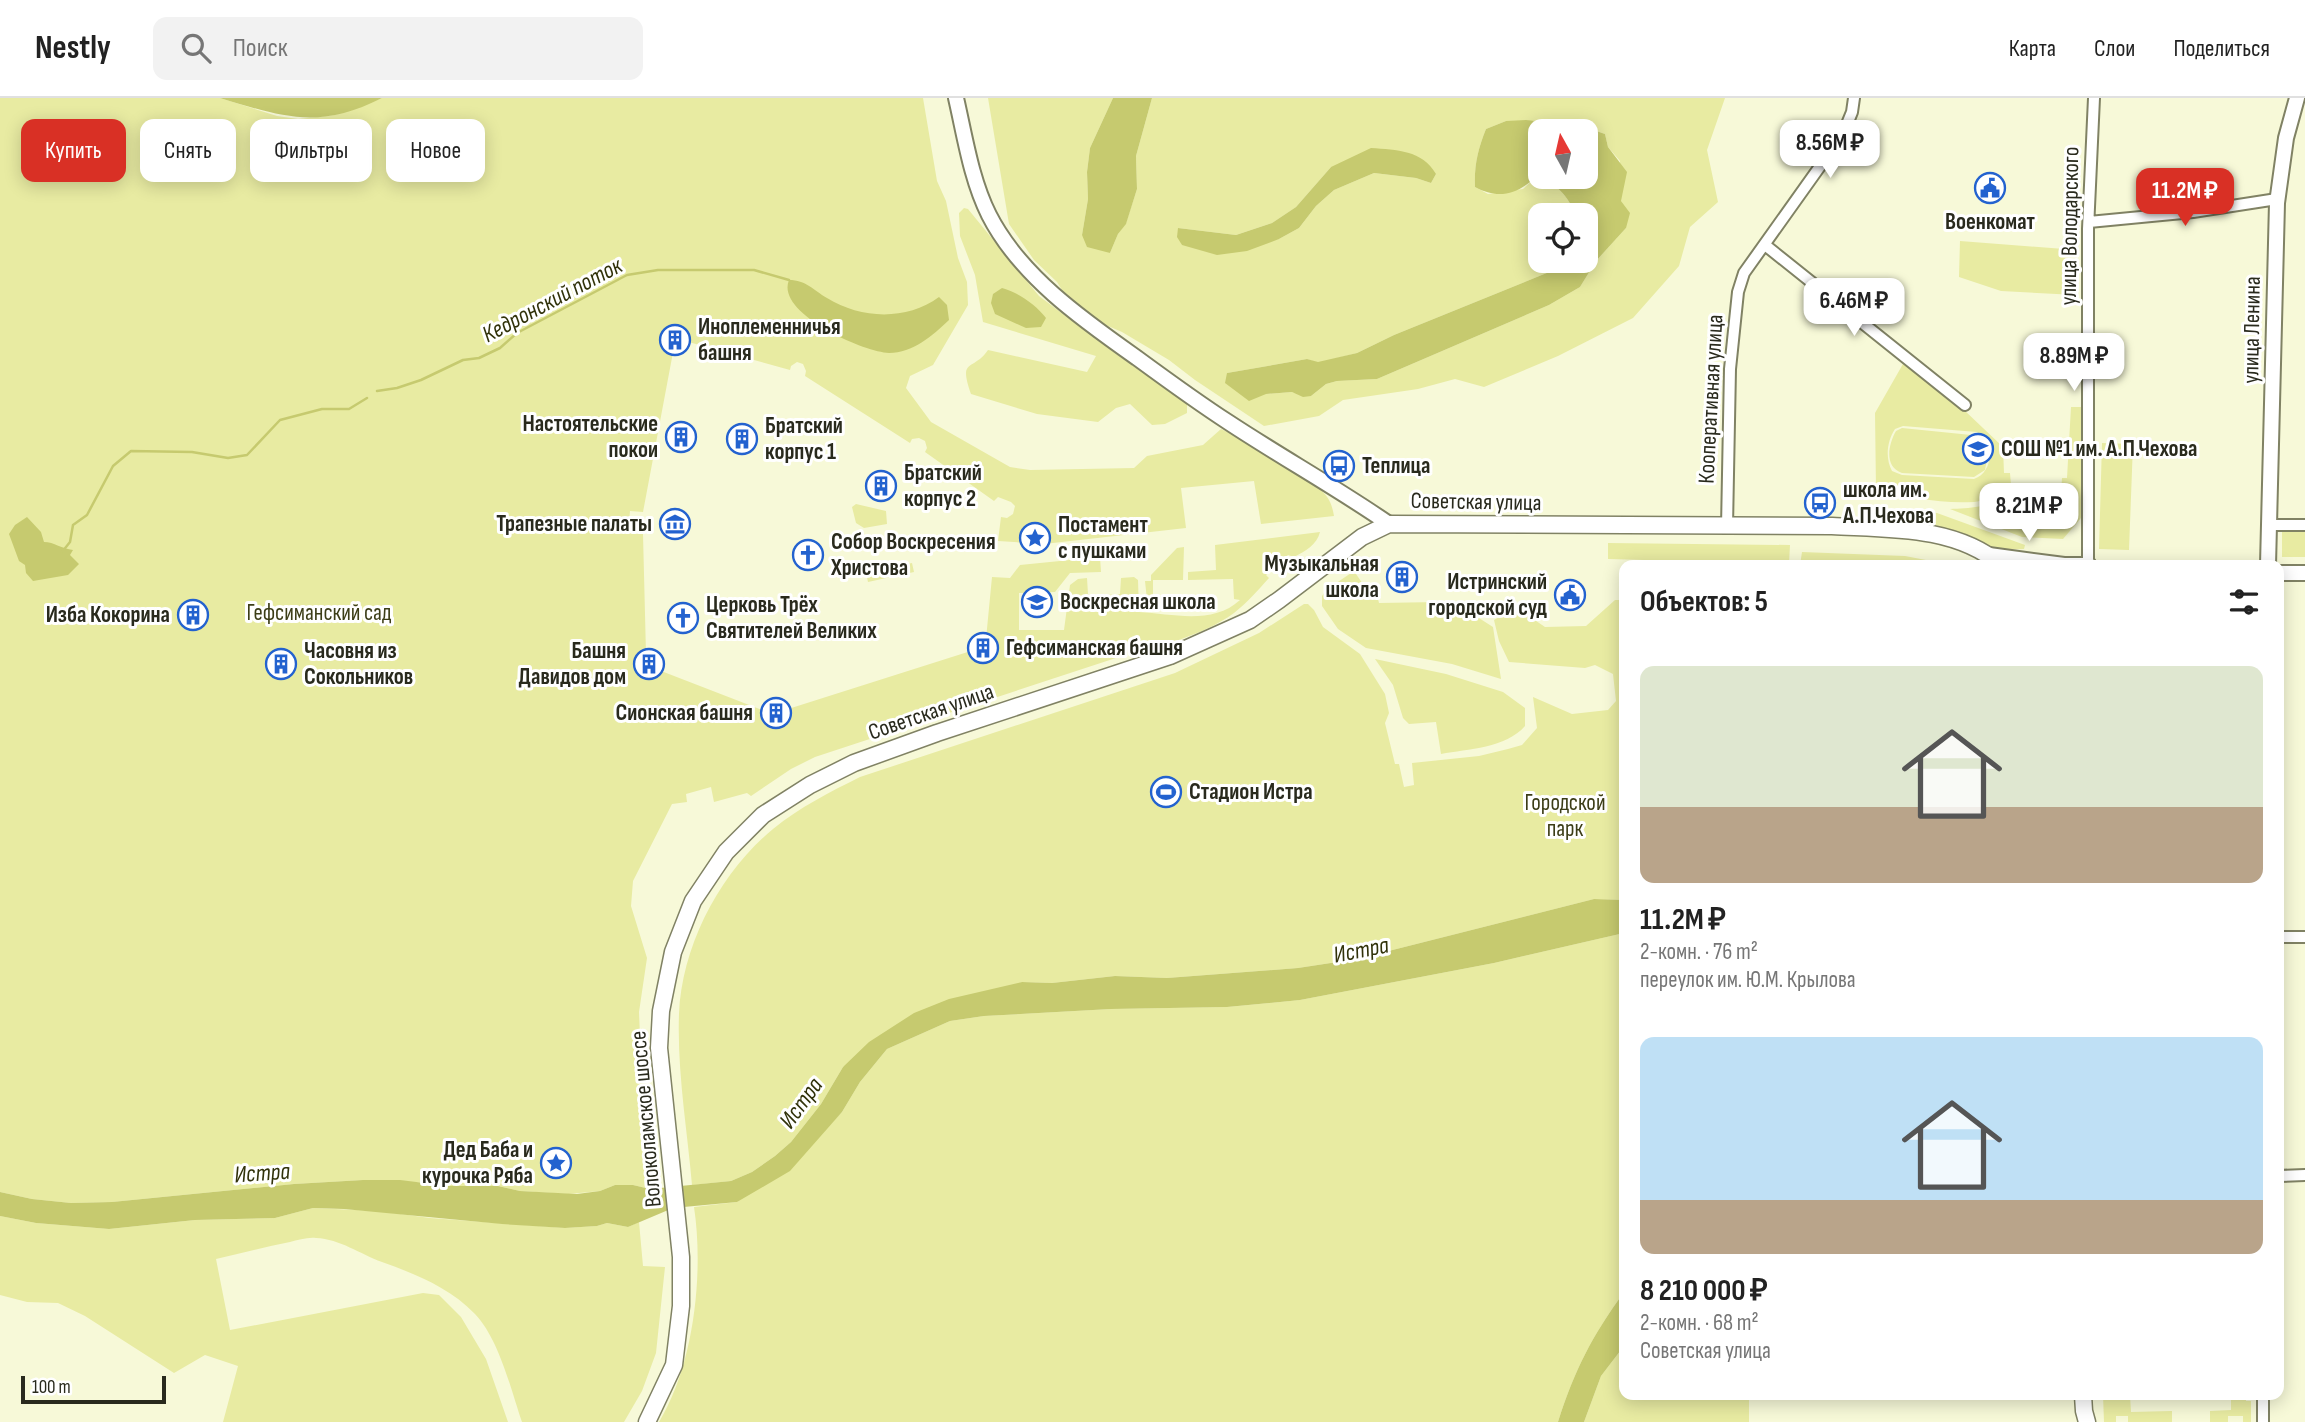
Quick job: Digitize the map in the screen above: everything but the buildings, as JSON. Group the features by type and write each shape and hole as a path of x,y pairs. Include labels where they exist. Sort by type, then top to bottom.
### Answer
{"main road":[{"path":"956,98 974,174 989,216 1006,242 1046,290 1093,327 1228,423 1390,524"},
{"name":"улица Ленина","path":"2268,560 2277,199 2286,138 2297,98"},
{"name":"Советская улица","path":"854,763 1170,656 1250,620 1362,537 1390,524 1832,526 1905,530 1957,541 1995,560"},
{"path":"2284,573 2305,573"},
{"name":"Волоколамское шоссе","path":"647,1422 674,1365 681,1306 681,1256 659,1048 661,1011 673,952 693,901 726,852 763,815 810,785 854,763"},
{"path":"2083,1400 2087,1422"}],"street":[{"name":"Кооперативная улица","path":"1727,527 1728,415 1738,292 1744,272 1843,134 1852,112 1854,98"},
{"name":"улица Володарского","path":"2089,560 2089,222 2094,98"},
{"path":"2089,222 2193,212 2277,199"},
{"path":"1765,245 1965,405"},
{"path":"2269,524 2305,525"},
{"path":"2284,937 2305,937"},
{"path":"2284,1176 2305,1175"},
{"path":"2263,1400 2263,1422"}],"green space":[{"name":"Гефсиманский сад","path":"0,98 220,98 277,116 298,119 334,115 382,98 923,98 937,181 946,201 958,258 967,282 968,305 933,365 910,376 906,388 931,422 1010,467 1030,470 1134,468 1147,456 1203,445 1221,429 1280,461 1311,482 1329,500 1334,516 1261,524 1254,481 1181,488 1186,528 1044,544 998,541 1001,517 1007,518 1013,514 1015,506 998,497 994,501 925,452 925,441 919,438 912,439 910,443 805,376 803,364 797,362 790,370 685,341 679,330 670,330 666,335 666,342 674,347 643,512 630,511 628,532 643,534 646,654 639,667 643,673 650,674 656,669 767,712 771,722 780,722 785,710 974,650 973,654 977,655 979,652 985,654 991,651 992,645 986,639 992,577 1010,578 1020,565 1100,557 1101,572 1070,573 1055,592 1019,593 1019,630 1064,630 1070,585 1078,579 1087,578 1088,594 1091,596 1120,594 1121,578 1134,577 1138,580 1139,612 1179,616 1205,615 1218,613 1240,600 1234,599 1233,579 1188,580 1188,572 1216,570 1215,545 1320,532 1310,547 1294,557 1288,555 1266,575 1269,578 1239,609 1195,634 815,757 791,769 751,796 747,793 714,802 711,787 686,794 687,802 672,804 633,881 631,906 647,958 639,1012 640,1036 657,1188 615,1185 600,1191 569,1194 520,1191 498,1186 449,1186 363,1180 112,1202 71,1203 0,1192"},
{"path":"988,98 1113,98 1090,148 1088,199 1082,235 1110,253 1126,223 1137,189 1136,156 1152,98 1725,98 1707,150 1718,202 1690,227 1679,266 1633,318 1558,356 1484,387 1455,379 1418,389 1343,400 1319,416 1264,426 1169,360 1122,332 1101,323 1065,295 1057,282 1034,260 1009,224","holes":["1331,167 1436,174 1431,183 1416,178 1374,173 1334,190 1316,206 1299,228 1279,239 1182,245 1178,228 1236,235 1272,223 1296,207"]},
{"path":"964,208 968,209 1039,296 1187,403 1187,413 1165,424 1152,425 1130,404 1116,408 1098,422 1037,414 971,394 967,370 988,350 1087,372 1096,356 983,322 975,275 960,236 959,213"},
{"path":"1960,241 2077,250 2076,295 2001,291 1959,277"},
{"path":"1903,364 1963,409 2003,447 2004,473 2010,473 2011,485 2025,485 2033,502 2041,506 2051,501 2054,493 2061,493 2062,478 2067,478 2071,407 2081,407 2081,518 2063,539 2022,537 1950,509 1986,505 2005,495 1974,502 1949,502 1876,490 1875,413","holes":["1903,426 1977,432 1987,442 1990,456 1985,470 1974,479 1902,475 1892,471 1888,461 1890,439 1895,429"]},
{"path":"1902,428 1981,436 1987,448 1985,470 1974,477 1902,473 1896,470 1889,455 1893,437 1896,431"},
{"path":"2102,443 2133,444 2129,550 2099,549"},
{"path":"856,504 886,511 887,524 864,528 856,523 852,507"},
{"path":"1916,510 1937,513 2025,545 2024,549 1996,550 1978,540 1935,525 1914,522"},
{"path":"2282,530 2305,530 2305,557 2282,557"},
{"path":"1608,543 1790,545 1789,560 1608,559"},
{"path":"1184,547 1183,580 1153,580 1153,596 1163,596 1163,603 1151,603 1147,600 1145,581 1151,581 1151,575 1177,548"},
{"path":"1802,552 1905,556 1926,560 1801,560"},
{"path":"885,563 887,568 912,563 914,572 868,582 865,568"},
{"path":"1354,571 1371,596 1377,595 1379,603 1439,602 1442,612 1471,613 1493,627 1501,679 1452,664 1366,648 1338,629 1322,606 1322,596 1326,590"},
{"name":"Городской парк","path":"1615,600 1619,600 1619,900 1594,899 1357,959 1298,968 1167,978 1115,976 1052,983 1022,982 843,1067 821,1104 791,1142 775,1156 752,1172 731,1181 692,1185 679,1035 682,988 688,962 707,912 736,867 773,829 804,807 860,777 1175,673 1259,633 1304,604 1314,610 1323,627 1360,654 1385,694 1389,713 1385,723 1395,764 1399,764 1404,787 1414,785 1412,763 1479,756 1522,745 1537,728 1533,697 1572,714 1608,710 1616,701 1613,674 1595,665 1585,668 1509,662 1499,641 1494,620 1511,610 1520,610 1545,627 1586,626"},
{"path":"1375,659 1446,674 1503,692 1525,708 1525,726 1508,739 1497,743 1441,754 1436,722 1409,724 1403,718 1393,685"},
{"path":"1619,934 1619,1299 1585,1354 1558,1422 659,1422 681,1374 693,1318 698,1260 694,1207 737,1202 821,1134 842,1112 860,1082 887,1049 950,1021 984,1016 1111,1009 1227,1007 1300,1000 1494,963"},
{"path":"313,1208 378,1211 430,1218 565,1228 607,1223 628,1227 639,1222 643,1266 665,1267 656,1353 642,1391 624,1422 522,1422 491,1337 475,1314 454,1296 419,1277 325,1239 303,1239 216,1259 230,1330 423,1293 439,1295 461,1317 486,1359 508,1422 223,1422 238,1366 205,1355 174,1373 85,1316 58,1303 27,1302 0,1295 0,1216 36,1223 109,1229 195,1220 275,1218"},
{"path":"1619,1353 1619,1400 1749,1400 1749,1422 1584,1422 1601,1376"},
{"path":"2103,1400 2130,1400 2131,1412 2172,1411 2172,1422 2128,1422 2128,1416 2116,1416 2116,1422 2104,1422"},
{"path":"2231,1400 2251,1401 2251,1422 2243,1422 2243,1416 2228,1416 2228,1422 2210,1422 2210,1411 2231,1410"}],"shaded area":[{"path":"220,98 382,98 339,114 301,117 263,111"},
{"path":"1113,98 1152,98 1136,156 1137,189 1126,224 1118,234 1110,253 1087,247 1082,235 1088,199 1090,148"},
{"path":"1528,120 1528,183 1522,188 1500,194 1475,187 1477,157 1486,129 1506,121"},
{"path":"1598,132 1605,134 1608,147 1627,172 1621,201 1630,213 1626,228 1598,259 1598,203 1569,203 1558,189 1598,189"},
{"path":"1371,148 1416,156 1424,160 1436,174 1431,183 1416,178 1374,173 1334,190 1316,206 1299,228 1247,251 1217,255 1182,245 1177,237 1178,228 1236,235 1272,223 1296,207 1331,167"},
{"path":"1547,273 1589,273 1580,287 1549,305 1377,379 1337,381 1326,384 1311,396 1303,397 1292,392 1266,394 1249,401 1225,383 1227,373 1307,359 1318,362 1357,353 1394,335"},
{"path":"789,280 805,284 840,305 869,313 912,310 939,297 947,305 949,320 914,347 889,353 877,351 842,338 808,317 795,305 788,293"},
{"path":"1002,288 1021,296 1038,309 1046,318 1041,327 1026,328 995,314 991,303 993,294"},
{"path":"27,517 41,532 44,542 73,550 70,555 79,564 68,575 33,581 26,573 25,565 19,561 9,534 15,525"},
{"path":"1594,899 1619,900 1619,934 1494,963 1300,1000 1227,1007 1111,1009 984,1016 950,1021 887,1049 860,1082 842,1112 790,1171 737,1202 673,1208 628,1227 607,1223 565,1228 313,1208 275,1218 195,1220 109,1229 36,1223 0,1216 0,1192 71,1203 112,1202 363,1180 400,1180 449,1186 498,1186 520,1191 577,1194 600,1191 615,1185 650,1189 731,1181 752,1172 791,1142 821,1104 843,1067 869,1042 914,1013 949,999 1022,982 1052,983 1115,976 1167,978 1298,968 1357,959"},
{"path":"1619,1299 1619,1353 1601,1376 1584,1422 1558,1422 1585,1354"}],"waterway":[{"name":"Кедронский поток","path":"377,391 397,388 463,360 479,358 500,348 517,333 627,275 658,270 754,270 789,280"},
{"name":"Кедронский поток","path":"62,552 70,542 73,525 87,515 113,466 131,451 192,452 228,458 247,455 280,420 322,409 349,409 367,398"}],"place":[{"name":"Военкомат","path":"1990,188"},
{"name":"Иноплеменничья башня","path":"675,340"},
{"name":"Настоятельские покои","path":"681,437"},
{"name":"Братский корпус 1","path":"742,439"},
{"name":"СОШ №1 им. А.П.Чехова","path":"1978,449"},
{"name":"Теплица","path":"1339,466"},
{"name":"Братский корпус 2","path":"881,486"},
{"name":"школа им. А.П.Чехова","path":"1820,503"},
{"name":"Трапезные палаты","path":"675,524"},
{"name":"Постамент с пушками","path":"1035,538"},
{"name":"Собор Воскресения Христова","path":"808,555"},
{"name":"Музыкальная школа","path":"1402,577"},
{"name":"Истринский городской суд","path":"1570,595"},
{"name":"Воскресная школа","path":"1037,602"},
{"name":"Изба Кокорина","path":"193,615"},
{"name":"Церковь Трёх Святителей Великих","path":"683,618"},
{"name":"Гефсиманская башня","path":"983,648"},
{"name":"Часовня из Сокольников","path":"281,664"},
{"name":"Башня Давидов дом","path":"649,664"},
{"name":"Сионская башня","path":"776,713"},
{"name":"Стадион Истра","path":"1166,792"},
{"name":"Дед Баба и курочка Ряба","path":"556,1163"}],"water label":[{"name":"Истра","path":"1361,950"},
{"name":"Истра","path":"801,1103"},
{"name":"Истра","path":"262,1173"}]}
